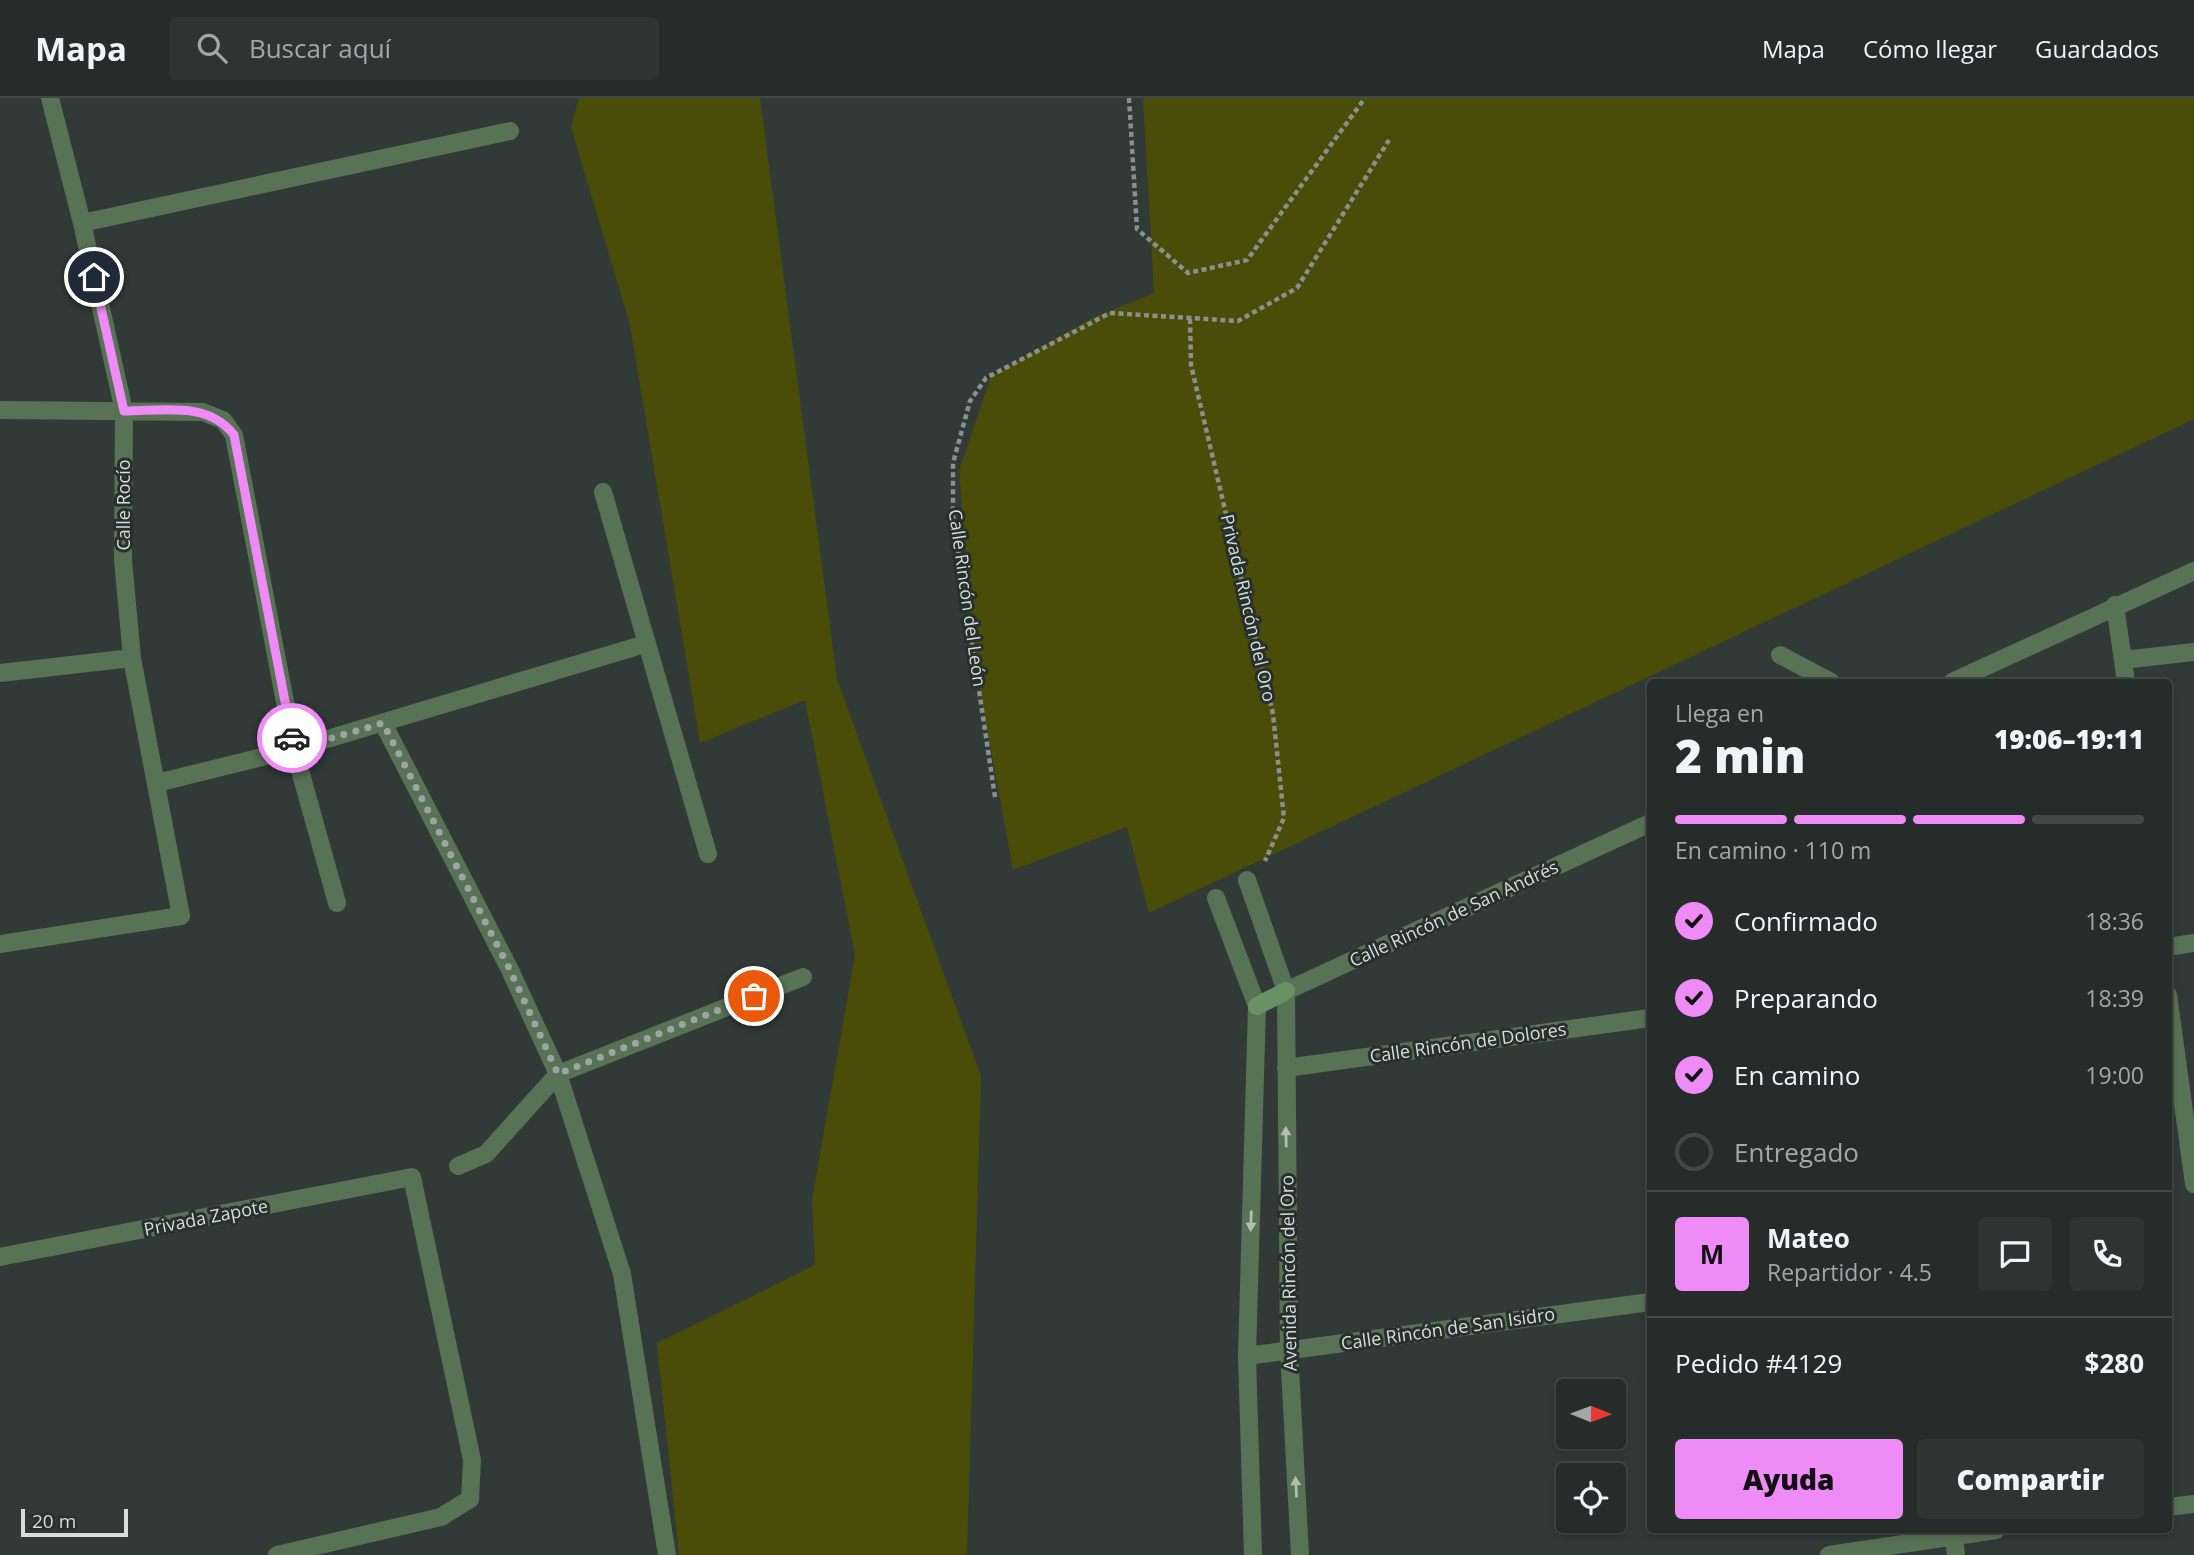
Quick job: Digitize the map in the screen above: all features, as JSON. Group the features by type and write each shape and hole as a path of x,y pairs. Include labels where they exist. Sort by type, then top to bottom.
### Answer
{"street":[{"name":"Calle Rocío","path":"0,944 181,916 158,783 132,658 123,560 124,411 82,223 50,98"},
{"path":"82,223 510,131"},
{"path":"0,410 203,412 223,420 234,435 294,749 337,903"},
{"path":"603,492 708,854"},
{"path":"1958,679 2194,571"},
{"path":"2115,605 2126,679"},
{"path":"158,783 294,749 645,644"},
{"path":"2123,660 2194,652"},
{"path":"1780,655 1825,679"},
{"path":"0,673 132,658"},
{"path":"383,723 510,970 558,1074 622,1274 667,1555"},
{"name":"Calle Rincón de San Andrés","path":"1258,1006 1647,824"},
{"path":"1249,886 1286,991"},
{"path":"1216,898 1258,1006"},
{"path":"2172,946 2194,943"},
{"path":"458,1166 486,1154 558,1074 803,977"},
{"name":"Avenida Rincón del Oro","path":"1286,991 1289,1350 1300,1555"},
{"name":"Avenida Rincón del Oro","path":"1253,1555 1247,1356 1258,1006"},
{"name":"Calle Rincón de Dolores","path":"1286,1068 1647,1018"},
{"path":"2172,1024 2194,1184"},
{"name":"Privada Zapote","path":"0,1257 412,1177 472,1460 470,1499 441,1517 277,1555"},
{"name":"Calle Rincón de San Isidro","path":"1247,1356 1647,1302"},
{"path":"2172,1507 2194,1504"},
{"path":"1829,1555 1948,1533"},
{"path":"1953,1533 1956,1555"}],"path":[{"path":"1129,98 1137,229 1188,273 1247,260 1365,98"},
{"path":"1190,320 1238,321 1297,288 1389,140"},
{"name":"Calle Rincón del León","path":"995,797 953,517 953,463 970,401 986,379 1110,313 1190,320"},
{"name":"Privada Rincón del Oro","path":"1190,320 1191,365 1273,714 1284,818 1249,886"}],"shaded area":[{"path":"579,98 760,98 837,679 981,1076 967,1555 679,1555 657,1343 815,1265 812,1199 855,955 805,700 700,743 630,325 571,127"},
{"path":"1143,98 2194,98 2194,419 1149,913 1127,827 1013,870 974,658 959,471 991,376 1090,319 1154,293"}],"way so far":[{"path":"292,738 294,749 383,723 510,970 558,1074 754,996"}],"route":[{"path":"94,277 124,411 203,412 223,420 234,435 292,738"}]}
